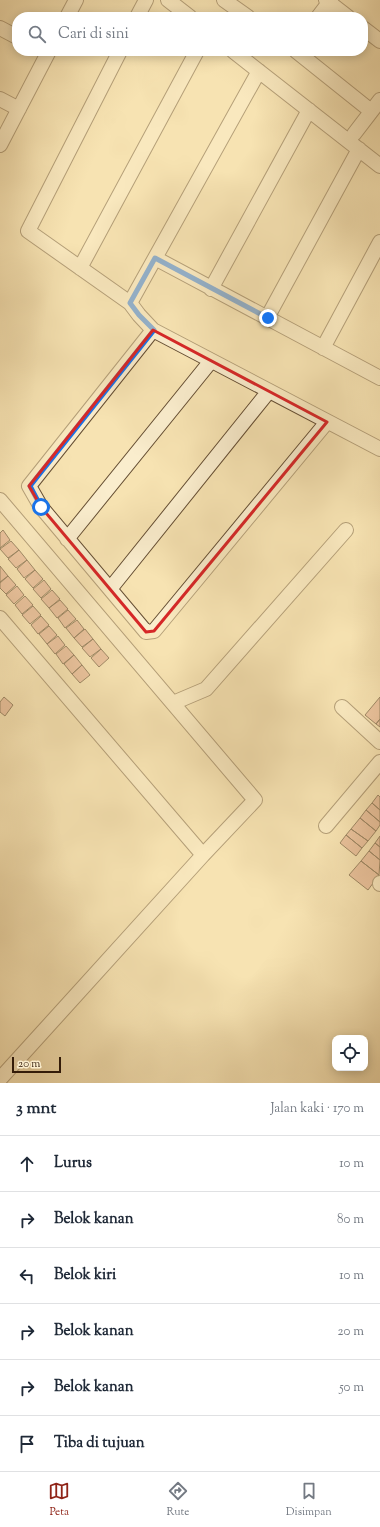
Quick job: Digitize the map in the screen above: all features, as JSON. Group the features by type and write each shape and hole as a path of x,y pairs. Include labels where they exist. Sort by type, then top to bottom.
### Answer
{"street":[{"path":"70,12 76,0"},
{"path":"140,12 146,0"},
{"path":"168,0 184,12"},
{"path":"224,0 241,12"},
{"path":"321,12 329,1 342,12"},
{"path":"0,28 12,34"},
{"path":"368,32 380,41"},
{"path":"0,145 45,56"},
{"path":"117,56 28,232 130,303 139,315 154,330 380,449"},
{"path":"80,268 194,56"},
{"path":"240,56 380,166"},
{"path":"304,56 377,105 354,134"},
{"path":"130,303 259,71"},
{"path":"0,99 19,109"},
{"path":"211,288 309,110"},
{"path":"268,318 359,149"},
{"path":"323,348 380,242"},
{"path":"155,258 380,378"},
{"path":"154,330 30,486 41,507 146,632 154,631 327,422"},
{"path":"67,539 212,361"},
{"path":"110,589 268,391"},
{"path":"0,500 255,800 203,855 0,1079"},
{"path":"173,703 206,690 346,530"},
{"path":"0,618 203,855"},
{"path":"342,707 380,742"},
{"path":"326,826 380,762"}],"highlighted area":[{"path":"153,330 327,422 154,631 146,632 41,507 29,486"}],"building":[{"path":"3,530 10,540 0,548 0,533"},
{"path":"11,541 19,550 8,558 0,549"},
{"path":"19,550 27,560 16,568 8,559"},
{"path":"27,560 35,570 24,578 17,569"},
{"path":"0,566 8,576 0,582"},
{"path":"35,570 43,579 33,588 25,579"},
{"path":"8,576 16,585 6,594 0,588 0,583"},
{"path":"44,580 51,589 41,598 33,589"},
{"path":"17,586 24,595 14,604 6,595"},
{"path":"52,590 60,599 49,608 41,599"},
{"path":"25,596 33,605 22,614 15,605"},
{"path":"60,600 68,609 57,618 49,608"},
{"path":"33,606 41,615 30,624 22,615"},
{"path":"68,610 76,619 65,628 58,618"},
{"path":"41,616 49,625 38,634 31,625"},
{"path":"77,620 84,629 74,638 66,628"},
{"path":"49,626 57,635 47,644 39,634"},
{"path":"85,629 93,639 82,647 74,638"},
{"path":"58,636 65,645 55,654 47,644"},
{"path":"93,639 101,649 90,657 82,648"},
{"path":"66,646 74,655 63,664 56,654"},
{"path":"101,649 109,658 99,667 91,658"},
{"path":"74,655 82,665 72,674 64,664"},
{"path":"82,665 90,675 80,683 72,674"},
{"path":"4,697 13,705 5,716 0,712 0,702"},
{"path":"380,697 380,719 376,724 365,715"},
{"path":"380,719 380,727 376,724"},
{"path":"378,795 380,797 380,810 372,803"},
{"path":"372,803 380,810 380,822 366,810"},
{"path":"366,810 380,822 380,825 376,831 360,818"},
{"path":"360,818 376,831 368,841 351,829"},
{"path":"351,829 368,841 362,848 346,835"},
{"path":"346,835 362,848 356,856 340,843"},
{"path":"380,836 380,847 375,843"},
{"path":"375,843 380,847 380,860 369,851"},
{"path":"369,851 380,860 379,875 361,861"},
{"path":"361,861 379,875 368,890 349,875"}],"route":[{"path":"41,507 30,486 154,330 139,315 130,303 155,258 268,318"}]}
